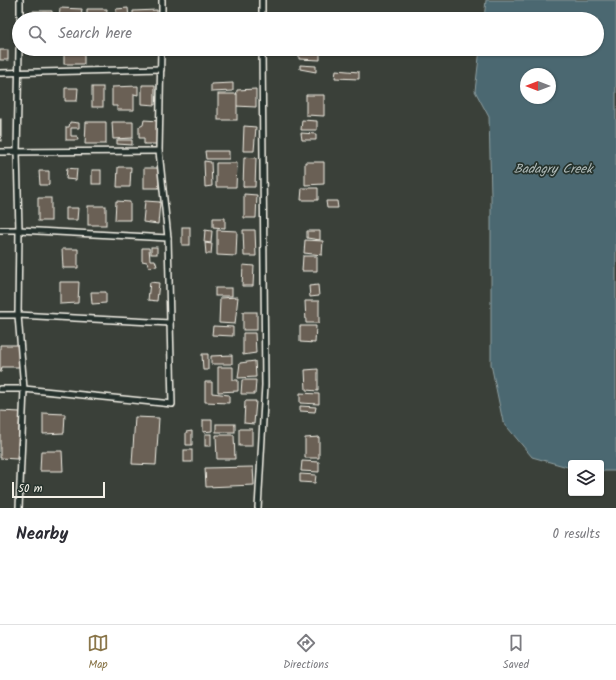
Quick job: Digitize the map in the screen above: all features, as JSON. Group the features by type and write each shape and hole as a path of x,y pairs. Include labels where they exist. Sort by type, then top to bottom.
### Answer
{"lane":[{"path":"20,0 20,12"},
{"path":"162,0 162,12"},
{"path":"262,0 262,12"},
{"path":"19,508 24,389 18,315 19,230 17,152 20,56"},
{"path":"0,389 24,389 172,404 168,238 159,151 161,56"},
{"path":"258,508 265,385 262,56"},
{"path":"0,73 161,69"},
{"path":"0,152 159,151"},
{"path":"0,230 168,238"},
{"path":"0,315 170,323"}],"water":[{"name":"Badagry Creek","path":"486,0 616,0 616,471 604,471 604,460 568,460 568,467 532,457 503,422 491,364 491,196 489,117 475,91 479,56 604,56 604,12 485,12"}],"building":[{"path":"60,8 82,9 82,12 60,12"},
{"path":"128,8 128,12 116,12 116,9"},
{"path":"87,9 107,9 107,12 87,12"},
{"path":"157,10 157,12 133,12"},
{"path":"33,11 52,11 52,12"},
{"path":"0,50 8,50 8,60 0,60"},
{"path":"64,56 84,56 84,64 64,64"},
{"path":"299,56 320,56 320,60 299,59"},
{"path":"300,65 316,66 316,72 300,69"},
{"path":"336,70 359,72 359,79 335,78"},
{"path":"233,83 233,91 211,92 211,84"},
{"path":"142,85 155,85 155,105 142,104"},
{"path":"138,86 138,95 134,94 134,110 117,110 117,106 112,106 112,87"},
{"path":"92,87 103,87 103,107 92,107"},
{"path":"65,88 78,88 77,101 65,101"},
{"path":"256,89 256,107 235,106 237,90"},
{"path":"218,94 237,94 237,120 218,120"},
{"path":"306,95 324,95 324,116 306,115"},
{"path":"1,119 1,141 0,141"},
{"path":"144,120 159,121 159,144 144,144 144,138 139,138 139,127 143,125"},
{"path":"302,120 317,121 317,130 301,130"},
{"path":"70,122 79,123 79,128 71,128 71,136 77,136 78,140 66,140 66,127 69,127"},
{"path":"86,122 106,122 106,144 85,144"},
{"path":"112,122 133,122 133,138 113,139"},
{"path":"244,126 256,127 254,151 243,151"},
{"path":"301,133 316,134 316,140 302,140"},
{"path":"117,140 132,140 132,145 117,144"},
{"path":"205,151 229,151 229,159 206,159"},
{"path":"244,157 256,158 255,187 243,187"},
{"path":"204,161 211,162 212,186 205,187"},
{"path":"305,162 324,162 324,184 305,185"},
{"path":"216,163 237,163 236,187 216,187"},
{"path":"118,167 131,167 130,187 117,187"},
{"path":"67,168 77,169 76,180 66,179"},
{"path":"144,168 159,168 159,188 144,188"},
{"path":"92,170 101,170 101,184 92,184"},
{"path":"39,171 49,171 49,185 40,185"},
{"path":"302,188 318,188 318,200 301,200"},
{"path":"244,194 257,195 256,218 244,218"},
{"path":"38,198 51,198 51,221 38,221"},
{"path":"116,201 130,202 130,220 115,220"},
{"path":"145,201 160,202 158,224 143,222"},
{"path":"326,201 337,201 338,208 327,208"},
{"path":"88,206 106,206 106,225 88,225"},
{"path":"66,208 78,208 77,220 66,220"},
{"path":"213,218 225,218 225,228 213,227"},
{"path":"182,227 190,227 190,245 182,245"},
{"path":"205,230 212,231 211,243 204,242"},
{"path":"217,230 237,231 236,256 217,255"},
{"path":"243,230 255,230 256,256 244,256"},
{"path":"307,231 320,231 320,240 307,238"},
{"path":"305,240 323,241 322,255 304,253"},
{"path":"205,243 212,244 211,254 206,254"},
{"path":"151,247 157,247 157,254 151,254"},
{"path":"142,248 149,248 150,260 155,260 157,266 149,267 147,262 142,261"},
{"path":"62,249 78,249 78,268 63,268"},
{"path":"303,256 317,256 317,271 302,271"},
{"path":"243,265 254,266 253,286 242,286"},
{"path":"60,282 79,282 78,303 60,304"},
{"path":"150,282 159,283 157,301 148,300"},
{"path":"318,285 319,296 310,297 309,286"},
{"path":"215,288 232,288 232,296 215,296"},
{"path":"91,292 106,292 106,303 92,304"},
{"path":"238,297 235,324 219,323 220,298"},
{"path":"305,301 319,301 319,323 306,323"},
{"path":"243,312 257,312 257,330 243,330"},
{"path":"213,326 233,327 233,336 212,335"},
{"path":"300,326 316,326 315,343 300,342"},
{"path":"243,333 255,333 256,353 243,355"},
{"path":"0,345 20,345 19,367 2,367 0,372"},
{"path":"202,354 208,354 208,370 203,370"},
{"path":"232,355 232,364 211,364 211,356"},
{"path":"255,361 256,377 238,378 240,363"},
{"path":"218,367 233,367 233,380 238,380 238,391 218,392"},
{"path":"318,369 318,391 306,390 305,370"},
{"path":"242,380 256,380 255,394 241,394"},
{"path":"205,382 212,382 212,393 229,395 229,403 205,402"},
{"path":"300,393 319,394 319,404 300,403"},
{"path":"245,401 256,401 254,424 244,423"},
{"path":"300,406 316,407 315,412 300,411"},
{"path":"0,411 20,412 17,459 0,458"},
{"path":"43,413 65,414 64,433 43,434"},
{"path":"135,417 159,418 156,465 132,464"},
{"path":"203,420 212,420 212,431 203,432"},
{"path":"216,424 235,424 235,432 216,432"},
{"path":"239,429 252,429 252,446 239,446"},
{"path":"192,431 192,445 186,445 186,432"},
{"path":"205,434 211,434 211,446 205,446"},
{"path":"216,435 234,435 235,459 217,459"},
{"path":"319,437 319,458 305,458 305,438"},
{"path":"184,450 192,450 192,462 184,462"},
{"path":"41,451 62,451 63,471 40,471"},
{"path":"302,461 319,462 319,472 301,471"},
{"path":"253,467 254,485 206,487 205,468"},
{"path":"300,474 316,475 315,483 300,482"}]}
